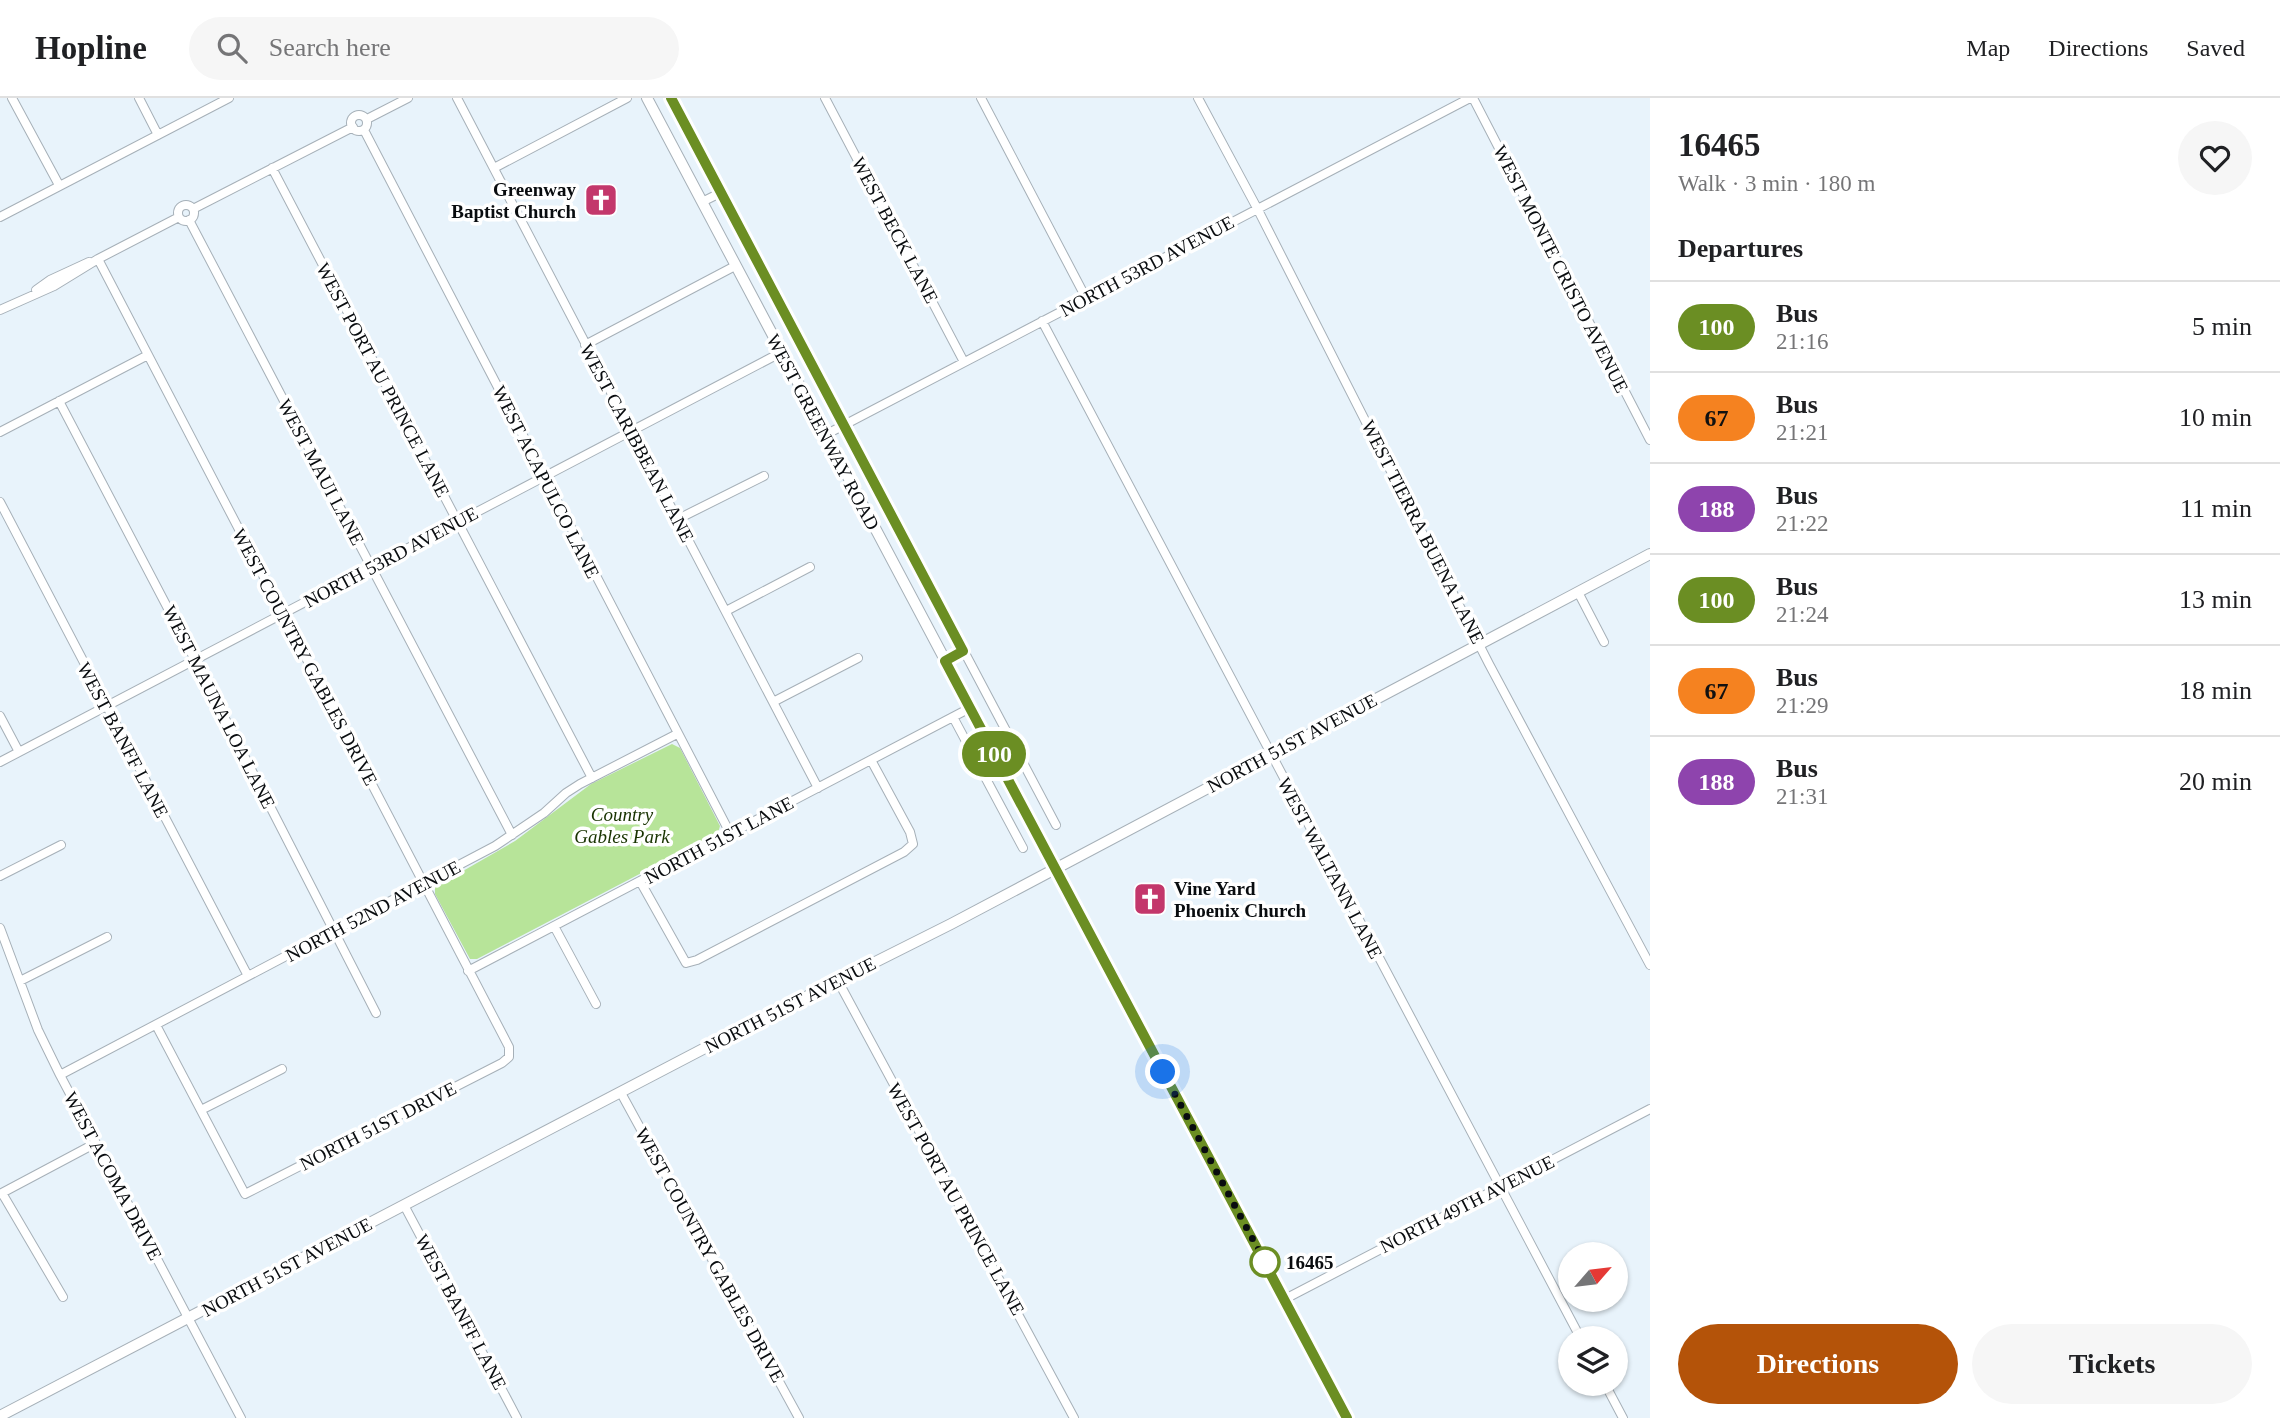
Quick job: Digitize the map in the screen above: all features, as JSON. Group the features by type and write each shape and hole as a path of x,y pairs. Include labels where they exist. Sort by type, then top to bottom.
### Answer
{"main road":[{"name":"WEST GREENWAY ROAD","path":"647,98 1348,1418"},
{"name":"NORTH 51ST AVENUE","path":"3,1416 404,1205 1056,870 1650,554"}],"street":[{"path":"12,98 59,185"},
{"path":"139,98 158,135"},
{"path":"0,217 229,98"},
{"path":"367,119 408,98"},
{"name":"WEST CARIBBEAN LANE","path":"457,98 818,788"},
{"path":"494,169 627,98"},
{"name":"WEST GREENWAY ROAD","path":"671,98 1056,825"},
{"name":"WEST BECK LANE","path":"825,98 964,362"},
{"path":"981,98 1086,298"},
{"name":"WEST TIERRA BUENA LANE","path":"1198,98 1480,644 1650,965"},
{"name":"NORTH 53RD AVENUE","path":"825,435 1471,98"},
{"name":"WEST MONTE CRISTO AVENUE","path":"1471,98 1650,440"},
{"path":"361,115 367,119 364,130 357,131 353,127 355,116 361,115"},
{"path":"193,209 353,127"},
{"name":"WEST ACAPULCO LANE","path":"364,130 730,833"},
{"name":"WEST PORT AU PRINCE LANE","path":"272,168 592,778"},
{"path":"702,202 720,193"},
{"path":"188,205 193,209 194,215 190,220 184,221 180,217 178,211 181,206 188,205"},
{"path":"0,310 77,265 98,259 180,217"},
{"name":"WEST MAUI LANE","path":"190,220 512,835"},
{"name":"WEST COUNTRY GABLES DRIVE","path":"98,259 509,1047 509,1057"},
{"path":"585,345 736,266"},
{"name":"WEST WALTANN LANE","path":"1042,321 1574,1326"},
{"name":"NORTH 53RD AVENUE","path":"0,762 782,352"},
{"path":"0,432 148,355"},
{"name":"WEST MAUNA LOA LANE","path":"59,401 376,1013"},
{"path":"678,519 764,476"},
{"name":"WEST BANFF LANE","path":"0,502 248,976"},
{"path":"726,611 810,567"},
{"path":"1578,592 1604,642"},
{"path":"945,661 963,651"},
{"path":"773,702 858,658"},
{"name":"NORTH 51ST LANE","path":"468,971 970,708"},
{"path":"0,716 19,752"},
{"path":"953,717 1023,848"},
{"name":"NORTH 52ND AVENUE","path":"60,1075 424,885 512,835 544,813 566,793 677,734"},
{"path":"640,881 686,963 698,960 913,845 910,832 871,760"},
{"path":"0,876 61,845"},
{"path":"554,926 596,1004"},
{"name":"WEST ACOMA DRIVE","path":"0,928 38,1030 60,1075 241,1418"},
{"path":"20,981 107,937"},
{"name":"WEST PORT AU PRINCE LANE","path":"838,981 1074,1418"},
{"path":"156,1025 201,1110 282,1069"},
{"name":"NORTH 51ST DRIVE","path":"201,1110 245,1194 502,1063 509,1057"},
{"name":"WEST COUNTRY GABLES DRIVE","path":"621,1093 799,1418"},
{"name":"NORTH 49TH AVENUE","path":"1285,1299 1650,1109"},
{"path":"63,1297 1,1194 96,1143"},
{"name":"WEST BANFF LANE","path":"404,1205 517,1418"},
{"path":"1611,1396 1623,1418"}],"green space":[{"name":"Country Gables Park","path":"672,744 680,748 720,826 718,833 477,959 470,959 435,894 435,887 515,841 591,784"}],"bus line":[{"name":"100","path":"671,98 963,651 945,661 1347,1418"}],"place":[{"name":"Greenway Baptist Church","path":"601,200"},
{"name":"Vine Yard Phoenix Church","path":"1150,899"},
{"name":"16465","path":"1265,1262"}],"route":[{"path":"1163,1072 1265,1262"}]}
